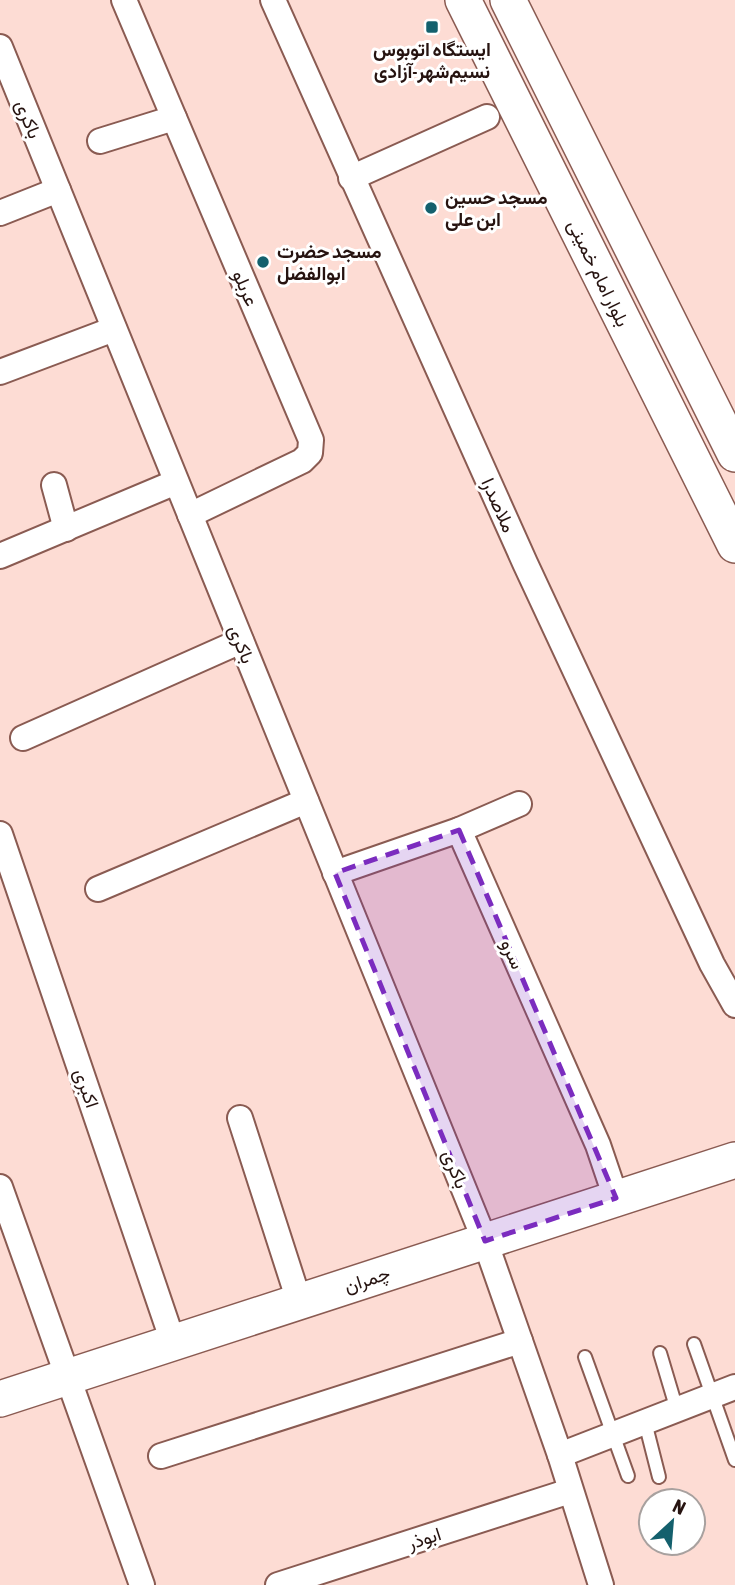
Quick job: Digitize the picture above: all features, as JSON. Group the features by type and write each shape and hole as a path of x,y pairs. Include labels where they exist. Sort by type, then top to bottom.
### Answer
{"main road":[{"name":"بلوار امام خمینی","path":"463,0 735,545"},
{"name":"بلوار امام خمینی","path":"508,0 735,454"},
{"name":"چمران","path":"0,1399 735,1160"}],"street":[{"name":"عربلو","path":"124,0 311,440 310,453 302,461 190,515"},
{"name":"ملاصدرا","path":"273,0 543,600 712,964 734,999"},
{"name":"باکری","path":"2,59 58,190 485,1241"},
{"path":"351,178 486,117"},
{"path":"100,141 174,118"},
{"path":"0,213 58,190"},
{"path":"0,372 114,328"},
{"path":"0,556 176,482"},
{"path":"54,485 66,529"},
{"path":"23,738 241,641"},
{"path":"98,889 306,801"},
{"path":"335,873 459,830 519,804"},
{"name":"سرو","path":"459,830 598,1144 616,1198"},
{"name":"اکبری","path":"0,834 173,1342"},
{"path":"240,1118 299,1301"},
{"path":"0,1187 142,1585"},
{"path":"485,1241 560,1455 601,1585"},
{"path":"161,1456 520,1341"},
{"path":"560,1455 724,1391"},
{"name":"ابوذر","path":"278,1585 570,1491"}],"lane":[{"path":"694,1344 724,1391 735,1460"},
{"path":"660,1353 677,1410"},
{"path":"585,1357 628,1476"},
{"path":"645,1422 659,1477"}],"highlighted area":[{"path":"459,830 616,1198 485,1241 335,873"}],"place":[{"name":"ایستگاه اتوبوس نسیم‌شهر-آزادی","path":"432,27"},
{"name":"مسجد حسین ابن علی","path":"431,208"},
{"name":"مسجد حضرت ابوالفضل","path":"263,262"}]}
